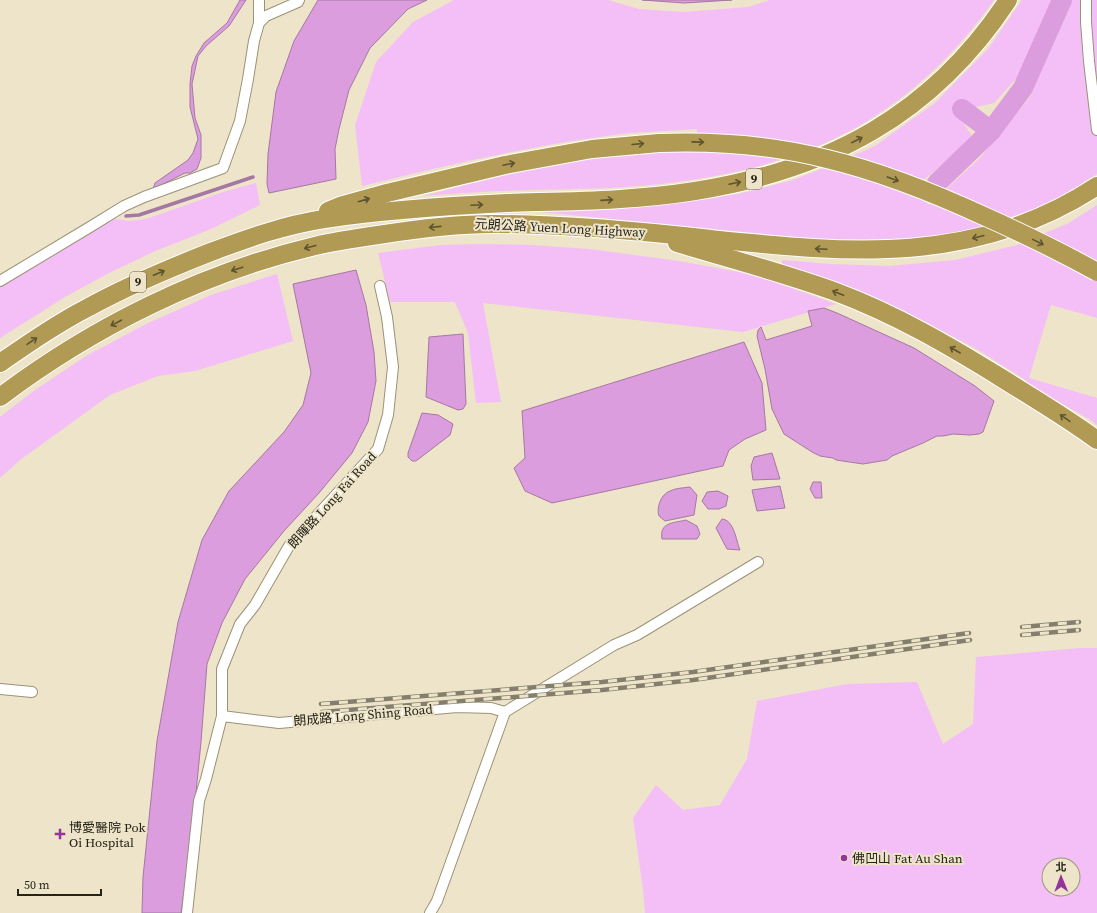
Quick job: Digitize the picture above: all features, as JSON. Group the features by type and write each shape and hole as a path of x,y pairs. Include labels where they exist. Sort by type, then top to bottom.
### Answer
{"highway":[{"name":"元朗公路 Yuen Long Highway","path":"0,363 44,333 136,283 236,242 288,226 411,209 509,203 604,200 653,196 704,189 764,177 792,168 825,156 866,135 891,120 936,86 971,51 994,22 1008,0"},
{"path":"288,226 340,206 387,193 505,165 592,149 659,142 697,142 750,145 800,153 853,166 905,183 975,212 1033,239 1097,272"},
{"name":"元朗公路 Yuen Long Highway","path":"0,397 51,362 150,304 221,274 314,246 394,232 463,224 522,224 637,231 817,249 857,250 919,248 959,242 1026,223 1052,212 1097,186"},
{"path":"637,231 768,269 837,293 868,306 903,322 972,360 1054,411 1097,440"}],"street":[{"path":"0,281 124,206 144,197 223,168 240,121 254,41 260,23 259,0"},
{"path":"1086,0 1089,61 1097,130"},
{"path":"260,23 266,16 298,1"},
{"name":"朗暉路 Long Fai Road","path":"188,913 199,801 222,716 222,670 240,624 256,605 289,546 378,449 388,415 393,367 387,317 380,286"},
{"path":"430,913 437,901 505,712 614,645 638,635 758,562"},
{"path":"0,689 32,692"},
{"name":"朗成路 Long Shing Road","path":"222,716 279,723 457,706 491,708 505,712"}],"shaded area":[{"path":"240,0 246,0 229,26 206,46 198,56 192,84 195,118 201,135 201,158 197,169 190,173 185,173 153,189 155,183 188,160 193,153 198,139 190,107 192,66 204,43 227,23"},
{"path":"318,0 427,0 408,9 370,48 349,90 335,149 336,179 269,193 267,184 268,154 276,92 294,41"},
{"path":"454,0 608,0 639,9 683,12 748,7 770,0 994,0 978,22 941,63 899,100 852,130 808,150 767,164 703,178 641,186 490,191 423,196 501,176 580,160 633,153 698,151 697,129 630,133 556,144 459,163 362,186 355,125 376,62 413,22"},
{"path":"642,0 732,0 684,3"},
{"path":"1022,0 1054,0 1022,72 994,103 971,108 962,100 954,108 973,138 913,189 929,205 978,160 1030,97 1071,0 1097,0 1097,174 1044,207 991,228 935,238 876,243 794,237 531,211 675,203 738,194 793,180 837,163 875,146 935,103 988,49"},
{"path":"256,183 260,205 211,229 153,252 107,274 65,297 0,338 0,286 114,219 130,221 146,219 226,191"},
{"path":"1097,205 1097,318 1051,305 1029,378 1097,398 1097,425 1026,383 1027,381 975,348 920,320 782,267 782,260 830,264 889,266 955,260 1017,245 1069,223"},
{"path":"441,245 530,245 589,249 679,261 755,275 836,304 743,332 483,303 501,402 476,403 468,333 455,302 390,302 378,253"},
{"path":"356,270 366,305 374,352 376,381 368,422 352,453 319,493 284,531 245,579 222,623 207,664 190,853 181,913 142,913 143,877 157,741 178,622 202,540 229,491 284,432 303,405 311,373 293,284"},
{"path":"277,274 293,341 195,371 158,376 110,395 20,460 0,478 0,417 35,390 86,356 146,324 211,295"},
{"path":"824,308 914,348 975,386 994,401 983,432 970,435 953,434 937,436 892,456 887,460 863,464 820,456 784,434 772,409 757,336 758,330 761,327 766,340 812,326 808,311"},
{"path":"463,334 466,404 463,409 458,410 426,397 429,337"},
{"path":"744,342 762,383 766,430 745,439 729,450 723,466 552,503 525,491 514,468 525,458 522,411"},
{"path":"422,413 438,415 453,424 450,435 416,461 412,461 408,457 408,453"},
{"path":"772,453 780,479 753,480 751,466 754,457"},
{"path":"813,482 821,482 822,498 815,498 810,489"},
{"path":"780,486 785,508 757,511 752,490"},
{"path":"690,487 697,495 694,515 665,521 659,516 658,509 664,495 675,489"},
{"path":"718,491 728,496 726,506 719,509 708,509 702,501 707,492"},
{"path":"722,519 726,520 732,527 740,550 727,549 716,528"},
{"path":"686,520 697,526 700,534 697,539 662,539 662,533 665,526"},
{"path":"1097,648 1097,913 645,913 633,818 656,785 683,810 720,805 747,759 757,701 848,684 917,682 943,744 973,724 976,657"}],"waterway":[{"path":"937,183 991,131 1023,88 1062,0"},
{"path":"962,109 991,131"},
{"path":"126,216 139,215 253,177"}],"railway":[{"path":"1022,627 1079,622"},
{"path":"1022,635 1079,630"},
{"path":"321,704 602,682 693,672 969,633"},
{"path":"322,712 602,690 693,680 970,640"}],"place":[{"name":"博愛醫院 Pok Oi Hospital","path":"60,834"},
{"name":"佛凹山 Fat Au Shan","path":"844,858"}]}
